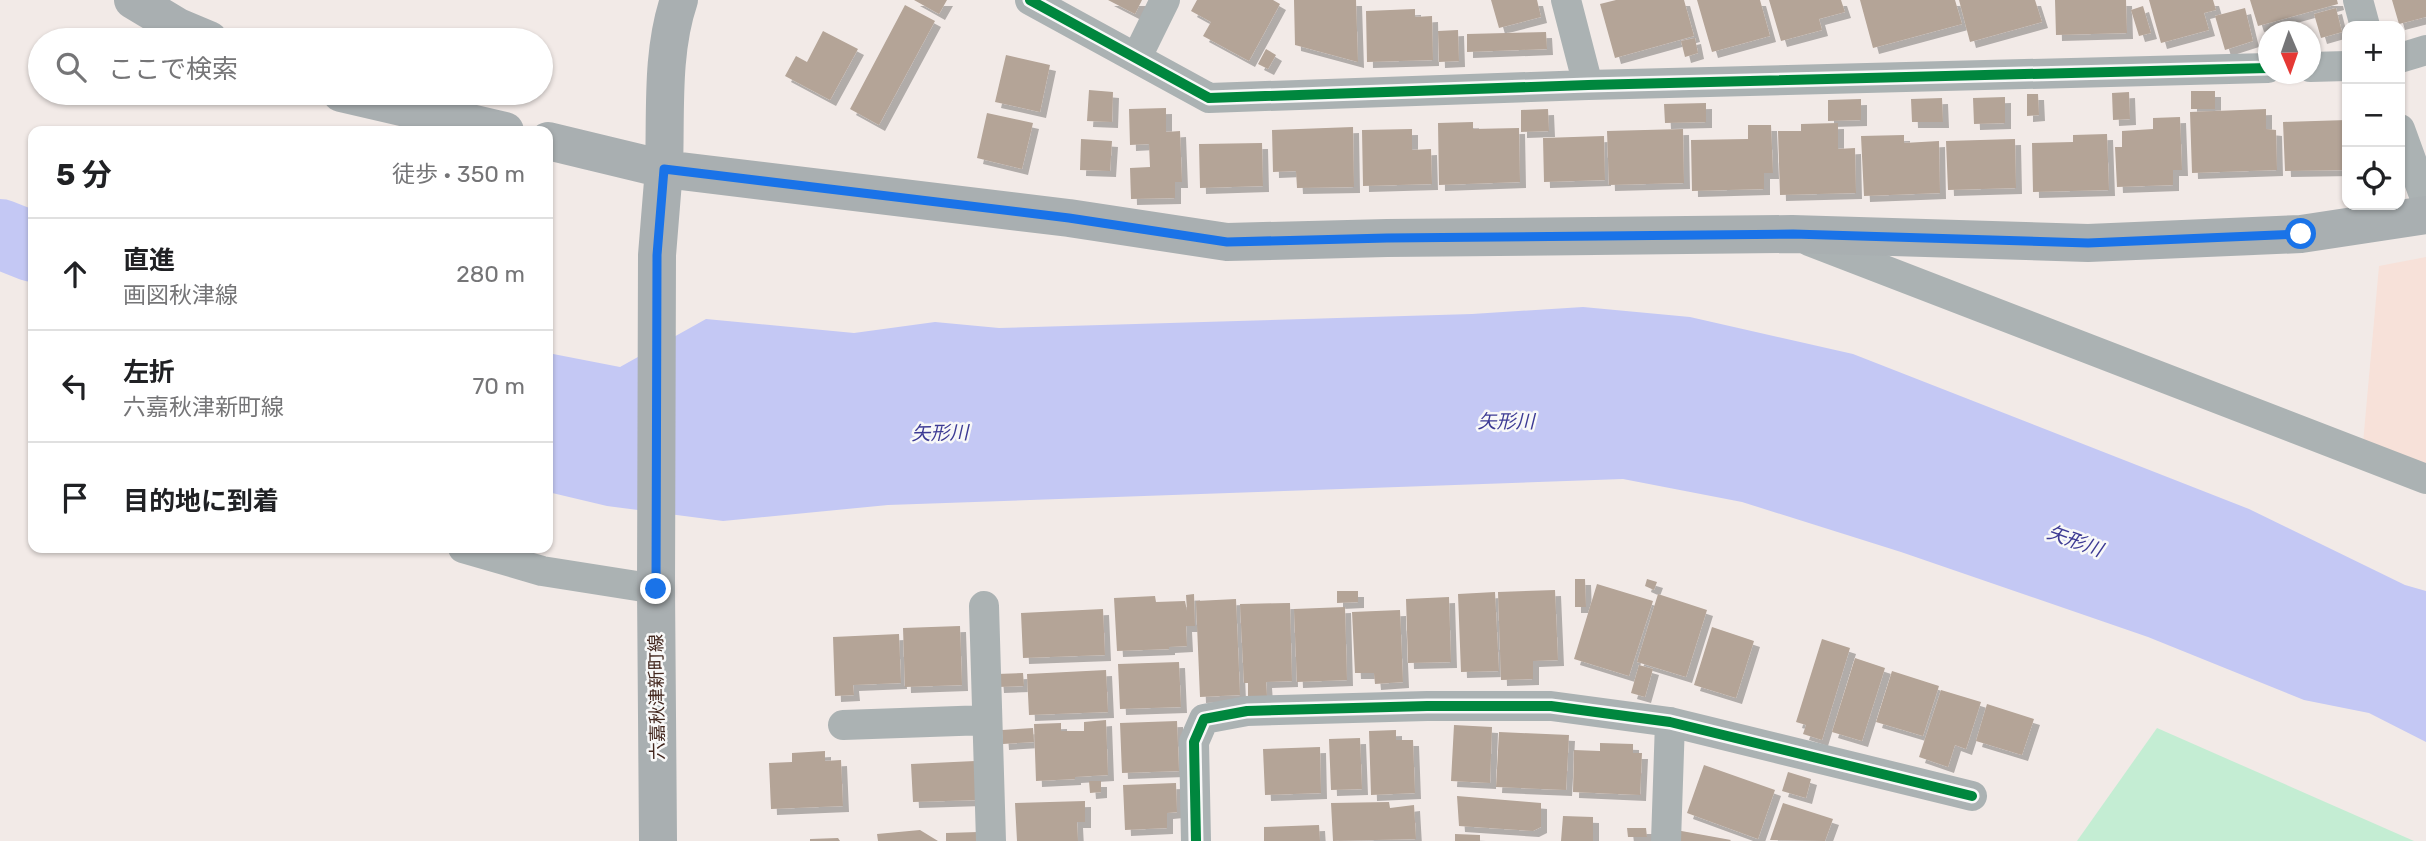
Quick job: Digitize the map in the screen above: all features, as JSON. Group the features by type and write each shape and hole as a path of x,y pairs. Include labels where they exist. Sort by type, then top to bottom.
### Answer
{"main road":[{"path":"133,0 180,28"},
{"name":"六嘉秋津新町線","path":"658,841 657,255 668,64 674,15 679,0"},
{"path":"393,105 483,126"},
{"path":"553,142 664,169 1069,218 1227,242 1793,234 2088,243 2301,234 2426,215"}],"street":[{"path":"1030,0 1209,98 1588,85 2258,68"},
{"path":"1137,57 1165,0"},
{"path":"1566,0 1588,85"},
{"path":"2357,0 2363,21"},
{"path":"2405,56 2426,50"},
{"path":"2321,66 2342,66"},
{"path":"2405,143 2426,201"},
{"path":"1793,234 2426,479"},
{"path":"480,553 542,571 656,589"},
{"path":"984,606 991,841"},
{"path":"1196,841 1194,741 1205,719 1247,711 1551,706 1670,722 1972,796"},
{"path":"843,725 987,720"},
{"path":"1666,841 1670,722"}],"shaded area":[{"path":"2426,257 2426,464 2363,443 2379,266"}],"green space":[{"path":"2157,728 2414,841 2077,841"}],"water":[{"path":"1583,307 1690,317 1853,354 2249,509 2405,585 2426,591 2426,742 2369,713 2304,700 2148,637 1901,552 1742,502 1623,479 888,505 723,521 607,506 553,493 553,354 620,367 706,319 854,333 935,322 999,328 1472,314"}],"building":[{"path":"914,0 947,0 939,14"},
{"path":"1108,0 1142,0 1135,14"},
{"path":"1197,0 1273,0 1280,4 1249,61 1203,36 1211,22 1191,11"},
{"path":"1294,0 1356,0 1358,62 1295,45"},
{"path":"1491,0 1537,0 1541,17 1499,28"},
{"path":"1616,0 1684,0 1694,36 1615,58 1600,4"},
{"path":"1697,0 1760,0 1770,36 1712,52"},
{"path":"1769,0 1841,0 1845,12 1819,19 1822,30 1781,41"},
{"path":"1860,0 1955,0 1962,24 1873,48"},
{"path":"1959,0 2035,0 2042,22 1970,42"},
{"path":"2055,0 2126,0 2127,33 2056,35"},
{"path":"2149,0 2213,0 2216,10 2204,13 2209,30 2161,43"},
{"path":"2250,0 2337,0 2338,4 2276,21 2258,21 2258,26"},
{"path":"2392,0 2426,0 2426,17 2405,22 2398,21"},
{"path":"905,5 935,21 879,125 850,109"},
{"path":"2143,6 2151,33 2139,36 2131,10"},
{"path":"2245,8 2253,41 2225,50 2215,16"},
{"path":"2336,8 2342,32 2321,38 2321,21 2316,21 2314,14"},
{"path":"1415,9 1415,17 1432,16 1433,60 1367,62 1366,11"},
{"path":"1458,30 1459,61 1439,62 1438,31"},
{"path":"823,31 858,49 830,100 785,76 796,56 807,62"},
{"path":"1546,32 1547,49 1467,52 1467,34"},
{"path":"1695,38 1698,53 1685,57 1681,41"},
{"path":"1266,49 1276,55 1268,69 1258,64"},
{"path":"1006,55 1050,65 1040,112 995,102"},
{"path":"1089,90 1113,92 1112,122 1087,121"},
{"path":"2191,91 2215,91 2215,109 2191,109"},
{"path":"2129,92 2130,119 2113,120 2112,93"},
{"path":"2027,94 2038,94 2039,115 2027,116"},
{"path":"2005,97 2005,123 1974,124 1973,98"},
{"path":"1942,98 1943,122 1912,122 1911,99"},
{"path":"1861,99 1861,120 1828,121 1828,100"},
{"path":"1706,103 1706,122 1665,123 1664,104"},
{"path":"1166,108 1166,132 1180,131 1182,182 1175,182 1175,198 1131,199 1130,168 1150,167 1149,144 1130,145 1129,109"},
{"path":"1548,109 1549,131 1521,132 1521,110"},
{"path":"2266,109 2266,129 2276,130 2277,170 2192,173 2190,112"},
{"path":"987,113 1033,123 1022,169 977,158"},
{"path":"2180,117 2182,170 2173,170 2173,185 2117,187 2115,147 2122,147 2122,131 2153,129 2153,118"},
{"path":"2342,120 2342,170 2285,171 2283,122"},
{"path":"1473,122 1473,129 1519,128 1520,182 1439,185 1438,123"},
{"path":"1838,123 1838,149 1855,148 1856,193 1780,195 1778,131 1801,131 1801,124"},
{"path":"1748,125 1771,125 1773,173 1764,173 1764,189 1692,191 1691,140 1748,139"},
{"path":"1353,127 1354,187 1297,188 1296,171 1273,172 1272,130"},
{"path":"1412,129 1412,150 1431,149 1432,184 1363,186 1362,130"},
{"path":"1683,129 1684,183 1609,185 1607,131"},
{"path":"2107,134 2109,190 2033,192 2032,143 2073,142 2073,135"},
{"path":"1904,135 1904,143 1939,141 1940,193 1864,196 1861,136"},
{"path":"1604,136 1605,180 1544,182 1543,138"},
{"path":"1081,139 1112,141 1110,171 1080,170"},
{"path":"2015,139 2016,188 1948,190 1946,141"},
{"path":"1262,143 1263,186 1200,188 1199,144"},
{"path":"1575,579 1585,579 1586,607 1575,607"},
{"path":"1647,579 1657,582 1654,590 1645,586"},
{"path":"1597,584 1653,601 1629,676 1574,659"},
{"path":"1555,590 1558,660 1533,661 1533,679 1501,680 1498,592"},
{"path":"1337,591 1358,591 1358,602 1337,603"},
{"path":"1495,592 1499,671 1461,672 1458,594"},
{"path":"1194,594 1195,626 1186,626 1187,646 1117,651 1114,598 1155,596 1156,602 1185,601 1187,611 1186,595"},
{"path":"1658,594 1707,610 1686,677 1637,662"},
{"path":"1449,597 1451,662 1408,663 1406,599"},
{"path":"1236,599 1240,695 1200,697 1196,601"},
{"path":"1290,603 1292,681 1266,682 1267,696 1248,696 1248,683 1244,683 1240,604"},
{"path":"1345,607 1347,680 1297,682 1294,609"},
{"path":"1103,609 1105,655 1023,658 1021,613"},
{"path":"1400,610 1403,682 1375,684 1374,673 1355,673 1352,612"},
{"path":"960,626 962,685 905,687 903,628"},
{"path":"1712,627 1754,641 1736,698 1694,685"},
{"path":"899,634 901,683 853,685 854,695 835,696 833,637"},
{"path":"1822,639 1850,648 1822,740 1803,734 1806,725 1796,722"},
{"path":"1855,658 1885,668 1862,741 1832,732"},
{"path":"1179,662 1181,707 1120,709 1118,664"},
{"path":"1639,665 1653,669 1645,697 1631,693"},
{"path":"1106,670 1108,712 1029,715 1027,674"},
{"path":"1892,671 1939,686 1923,736 1876,722"},
{"path":"1023,673 1024,686 998,687 997,674"},
{"path":"1941,690 1981,702 1966,749 1955,745 1948,767 1919,757"},
{"path":"1987,704 2034,719 2022,755 1976,741"},
{"path":"1106,720 1108,775 1036,781 1034,724 1061,723 1061,731 1084,731 1084,722"},
{"path":"1177,721 1179,771 1122,773 1120,723"},
{"path":"1454,725 1492,727 1490,783 1451,781"},
{"path":"1033,728 1034,742 1003,744 1002,730"},
{"path":"1396,730 1396,740 1413,740 1415,793 1371,795 1369,731"},
{"path":"1499,732 1569,735 1566,790 1496,787"},
{"path":"1360,738 1362,789 1331,790 1329,739"},
{"path":"1600,743 1633,744 1633,753 1642,753 1640,795 1573,792 1574,750 1600,751"},
{"path":"1320,747 1321,793 1265,795 1263,749"},
{"path":"825,751 825,761 841,760 843,806 771,809 769,763 792,762 792,753"},
{"path":"975,761 977,800 913,802 911,764"},
{"path":"1704,765 1775,790 1758,839 1687,813"},
{"path":"1788,772 1811,779 1806,798 1782,791"},
{"path":"1089,781 1101,781 1101,792 1090,793"},
{"path":"1176,783 1177,812 1167,813 1167,828 1125,830 1123,785"},
{"path":"1457,796 1541,803 1541,827 1533,831 1459,826"},
{"path":"1085,801 1085,822 1077,822 1078,841 1017,841 1015,803"},
{"path":"1389,802 1390,808 1414,805 1416,839 1333,841 1331,803"},
{"path":"1783,803 1833,819 1825,841 1770,840"},
{"path":"1563,816 1593,817 1593,841 1561,841"},
{"path":"1319,825 1320,841 1264,841 1264,827"},
{"path":"1627,828 1646,828 1647,837 1628,837"},
{"path":"920,830 938,841 878,841 877,834"},
{"path":"1676,830 1731,840 1677,841"},
{"path":"978,832 978,841 946,841 946,833"},
{"path":"1455,834 1480,835 1480,841 1455,841"},
{"path":"838,838 840,841 810,841 810,839"}],"waterway":[{"name":"矢形川","path":"0,234 28,245"}],"cycle path":[{"path":"1030,0 1209,98 1588,85 2258,68"},
{"path":"1196,841 1194,742 1204,719 1247,711 1551,706 1670,722 1972,796"}],"route":[{"path":"656,589 657,255 664,169 1069,218 1227,242 1793,234 2088,243 2301,234"}]}
